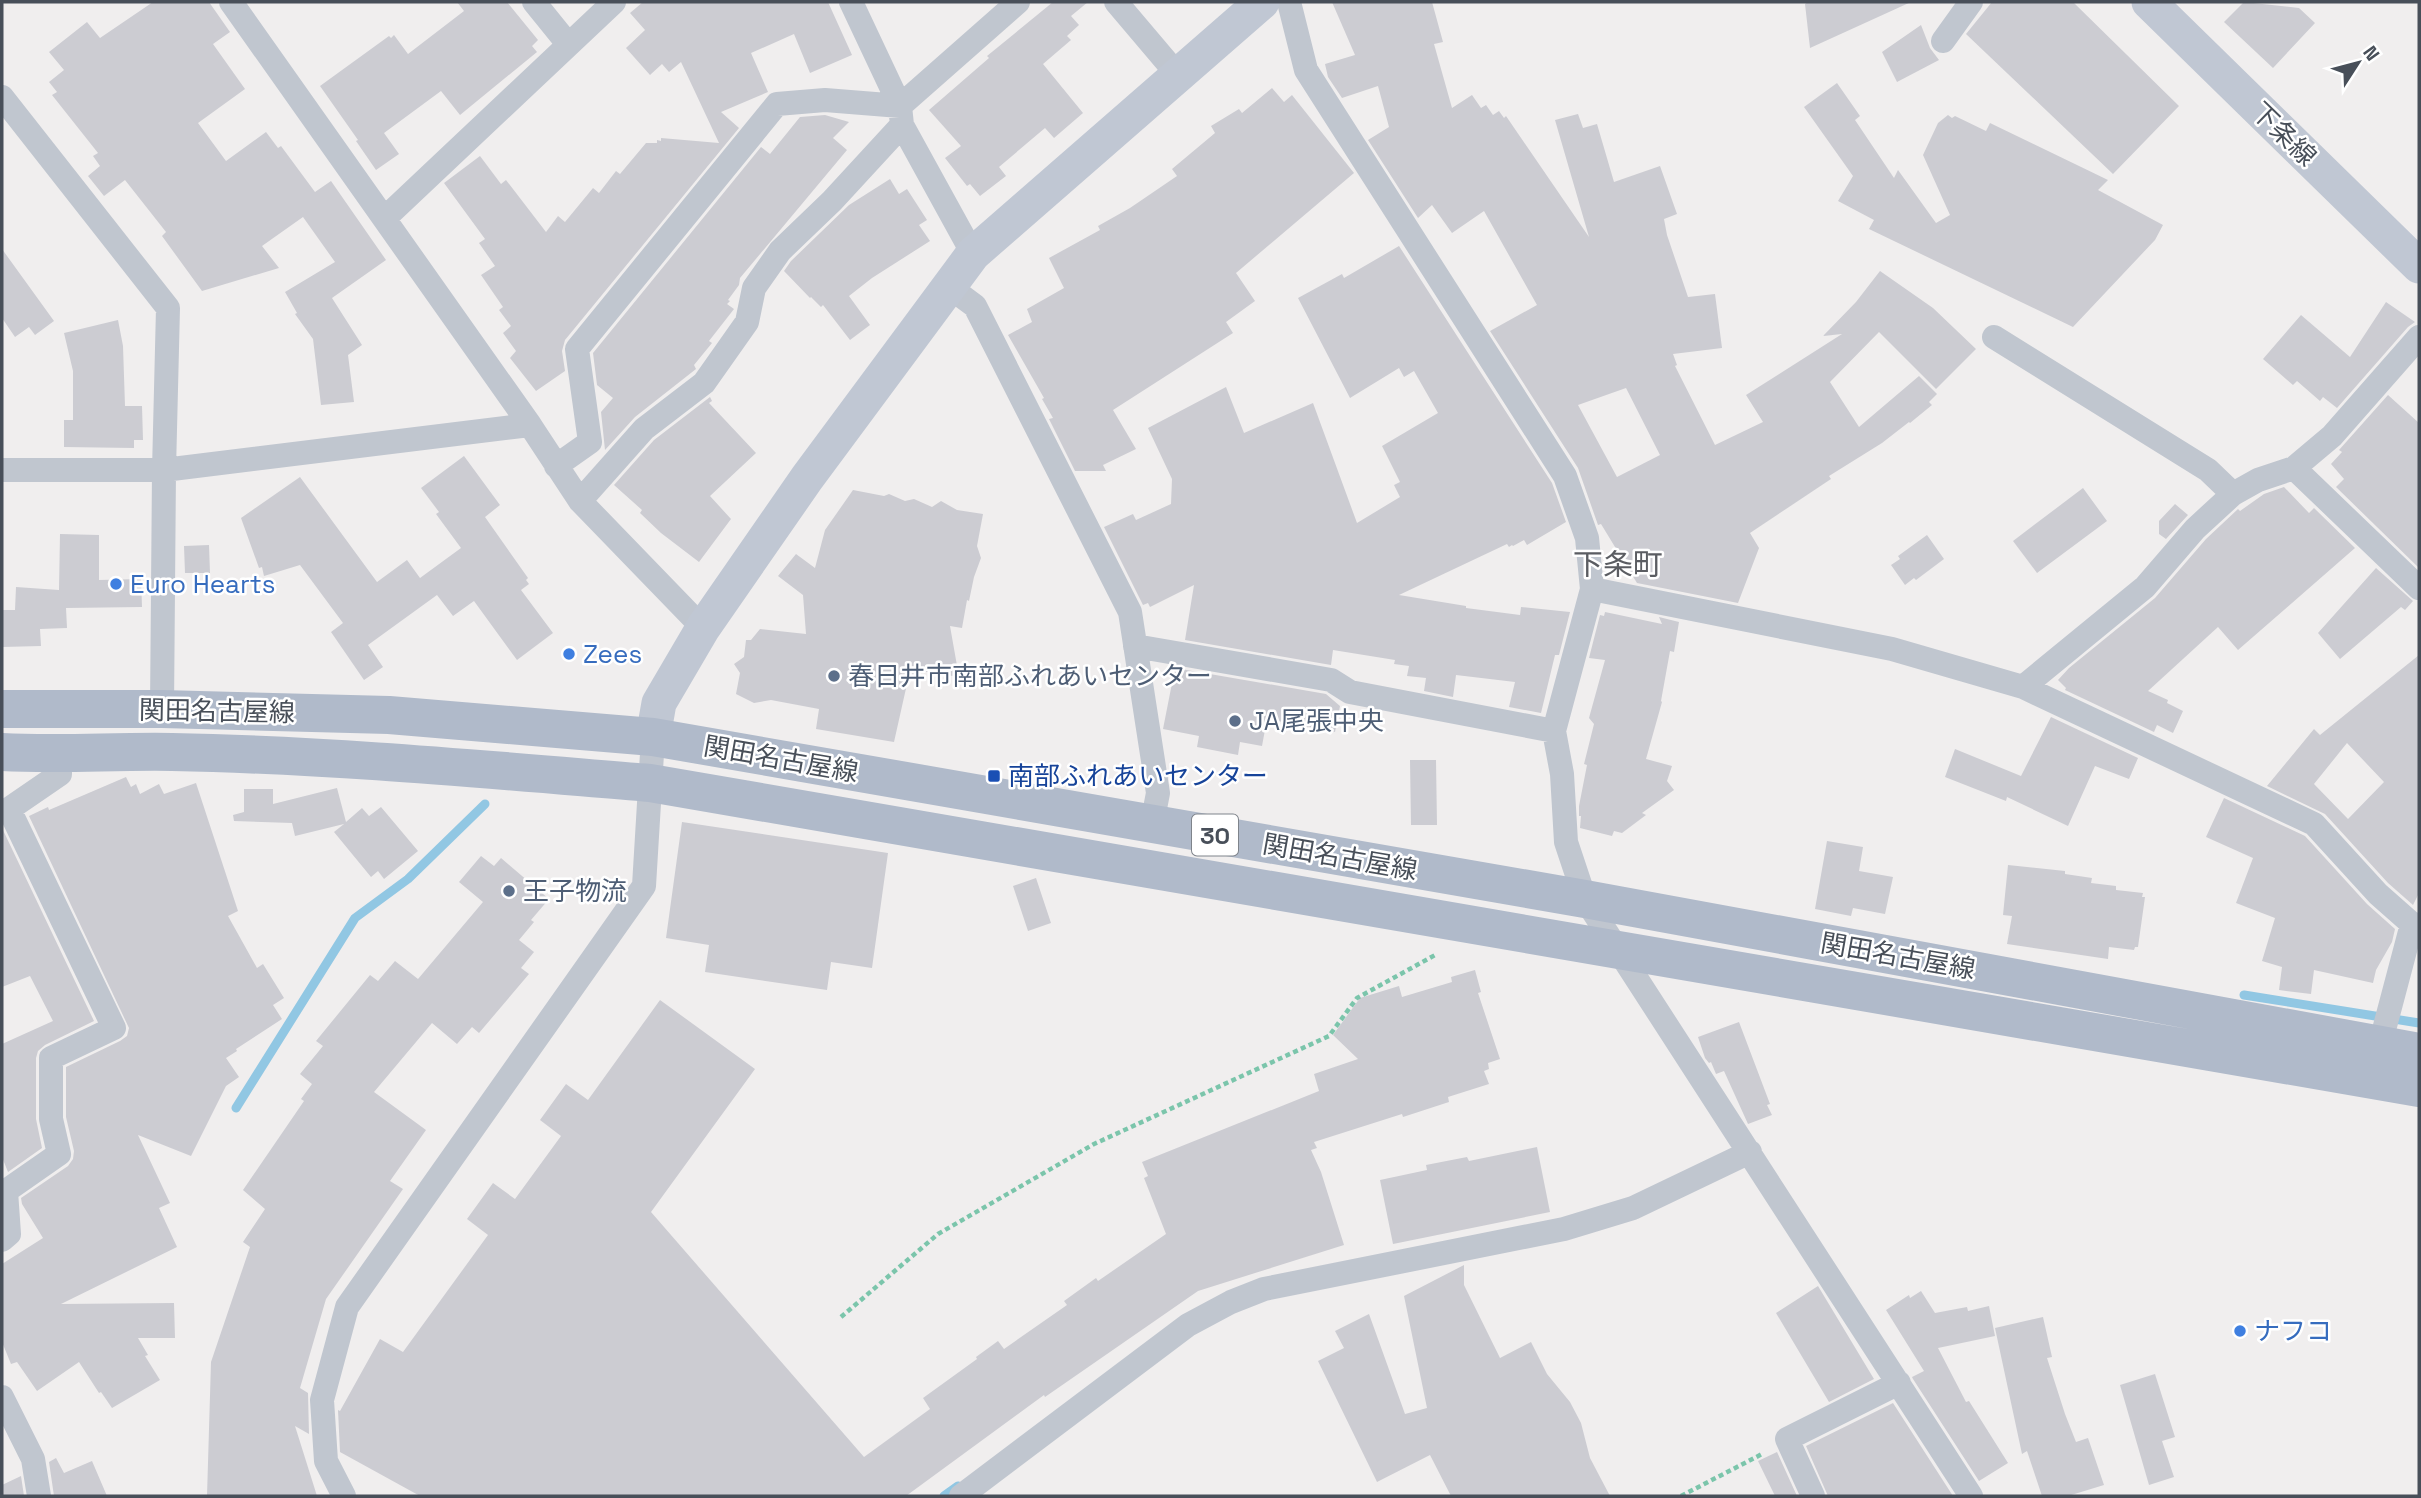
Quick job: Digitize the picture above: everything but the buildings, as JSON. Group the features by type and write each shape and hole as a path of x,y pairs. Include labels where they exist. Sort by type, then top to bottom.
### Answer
{"main road":[{"name":"関田名古屋線","path":"2,709 162,709 389,715 653,737 1586,899 2419,1052"},
{"name":"関田名古屋線","path":"2,752 60,755 170,752 381,760 650,783 2419,1088"}],"street":[{"path":"231,2 530,425 580,501 703,628"},
{"path":"534,2 568,44"},
{"path":"385,218 614,2"},
{"path":"850,2 901,115 972,254"},
{"path":"580,501 644,429 704,383 747,322 754,288 780,251 832,201 901,115 1018,2"},
{"path":"1116,2 1177,74"},
{"path":"344,1496 326,1461 321,1400 347,1307 644,886 653,737 659,703 703,628 807,478 972,254 1262,2"},
{"path":"1289,2 1306,70 1565,476 1587,538 1592,589 1554,731 1562,774 1566,842 1586,899 1971,1496"},
{"path":"1943,41 1971,2"},
{"name":"下条線","path":"2149,2 2419,266"},
{"path":"2,97 167,307 162,709"},
{"path":"556,466 590,443 577,349 777,104 825,100 901,115"},
{"path":"948,286 975,306 1130,612 1158,793 1152,824"},
{"path":"1994,337 2208,470 2233,495"},
{"path":"2023,687 2145,587 2195,529 2233,495 2258,480 2294,468 2332,436 2419,337"},
{"path":"2,470 164,470 530,425"},
{"path":"2294,468 2419,588"},
{"path":"1592,589 1892,649 2023,687 2315,824 2378,894 2416,925 2410,965 2379,1045"},
{"path":"1135,646 1331,680 1350,692 1554,731"},
{"path":"2,1240 9,1234 6,1191 59,1154 51,1119 51,1058 114,1028 5,810 60,774 60,755"},
{"path":"961,1496 1188,1325 1231,1302 1264,1289 1564,1229 1633,1208 1750,1152"},
{"path":"1813,1496 1787,1439 1899,1383"},
{"path":"2,1397 33,1459 39,1496"}],"path":[{"path":"841,1317 939,1234 1094,1144 1329,1036 1357,998 1442,952"},
{"path":"1681,1496 1788,1441"}],"waterway":[{"path":"236,1108 355,918 408,879 485,804"},
{"path":"2244,995 2419,1023"},
{"path":"944,1496 958,1486"}],"place":[{"name":"Euro Hearts","path":"116,584"},
{"name":"Zees","path":"569,654"},
{"name":"春日井市南部ふれあいセンター","path":"834,676"},
{"name":"JA尾張中央","path":"1235,721"},
{"name":"南部ふれあいセンター","path":"994,776"},
{"name":"王子物流","path":"509,891"},
{"name":"ナフコ","path":"2240,1331"}],"district":[{"name":"下条町","path":"1618,564"}]}
